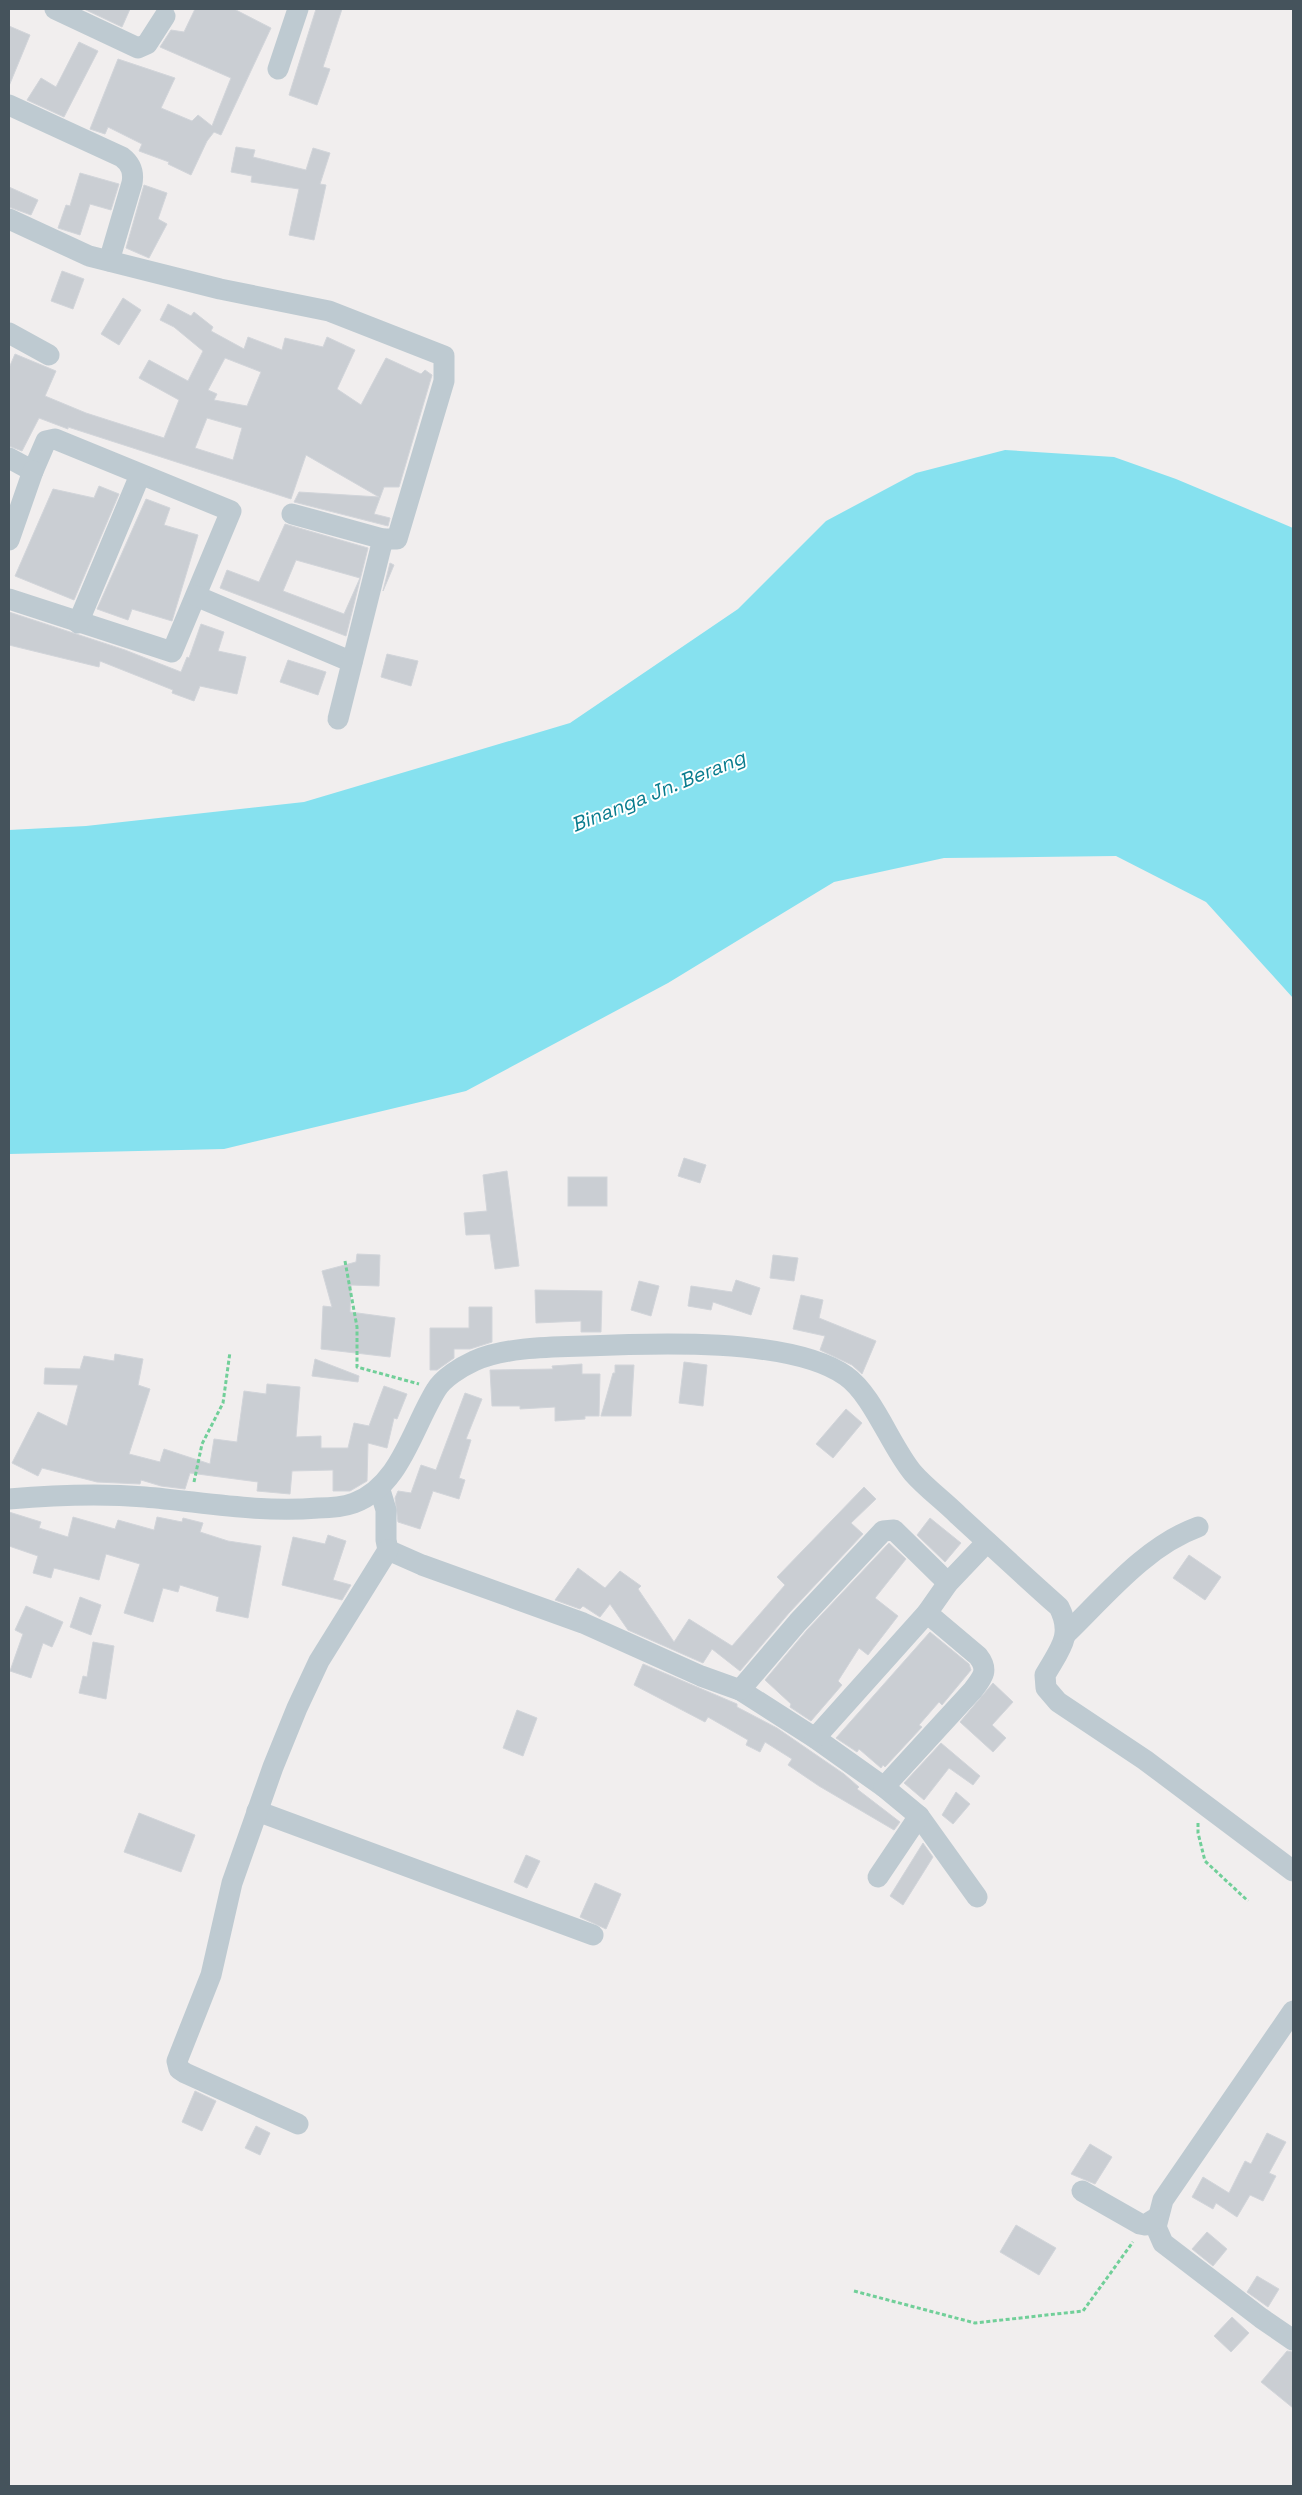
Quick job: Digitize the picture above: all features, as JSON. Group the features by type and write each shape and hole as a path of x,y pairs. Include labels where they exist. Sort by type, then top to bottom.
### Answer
{"street":[{"path":"55,9 138,48 147,44 165,16"},
{"path":"278,69 298,9"},
{"path":"9,105 122,157 130,164 134,175 109,261"},
{"path":"9,219 53,241 109,261 220,289 329,311 444,356 444,381 397,540 383,540 292,514"},
{"path":"9,334 49,355"},
{"path":"9,540 33,471 46,441 55,439 230,511 172,652 9,599"},
{"path":"9,458 33,471"},
{"path":"78,623 140,475"},
{"path":"338,719 383,540"},
{"path":"196,596 352,662"},
{"path":"9,1499 116,1495 244,1509 302,1510 348,1505 380,1490 405,1450 436,1389 457,1371 475,1360 493,1354 550,1347 658,1343 738,1347 797,1357 827,1366 848,1378 868,1403 913,1473 1059,1608 1067,1633"},
{"path":"298,2124 185,2073 179,2069 179,2055 211,1975 232,1883 257,1811 294,1717 319,1662 388,1550 386,1510 380,1490"},
{"path":"1198,1527 1176,1535 1123,1578 1067,1633 1045,1675 1046,1688 1074,1715 1144,1760 1293,1870"},
{"path":"740,1690 798,1622 884,1531 894,1530 948,1583"},
{"path":"815,1738 927,1612 948,1583 987,1542"},
{"path":"388,1550 422,1565 583,1623 701,1676 740,1690 815,1738 884,1787 918,1816 957,1866 977,1897"},
{"path":"884,1787 973,1690 985,1672 984,1664 978,1656 927,1612"},
{"path":"257,1811 593,1934"},
{"path":"878,1877 918,1816"},
{"path":"1152,2221 1163,2200 1293,2011"},
{"path":"1082,2191 1134,2222 1152,2221"},
{"path":"1152,2221 1163,2243 1261,2318 1293,2340"}],"path":[{"path":"345,1261 357,1327 357,1367 436,1389"},
{"path":"189,1502 202,1444 223,1403 230,1352"},
{"path":"1199,1800 1198,1833 1205,1861 1248,1901"},
{"path":"854,2290 975,2323 1083,2311 1152,2221"}],"water":[{"name":"Binanga Jn. Berang","path":"1005,450 1114,457 1176,479 1293,528 1293,998 1206,902 1116,856 944,858 834,882 668,983 466,1091 224,1149 9,1154 9,830 86,826 304,802 570,723 738,609 826,521 916,473"}],"building":[{"path":"84,9 130,9 122,27"},
{"path":"195,9 234,9 271,28 221,135 214,132 207,141 191,175 168,164 169,162 139,151 142,144 108,127 105,134 90,129 118,59 175,78 161,108 192,121 198,115 212,126 231,78 160,47 171,30 184,32"},
{"path":"316,9 342,9 323,67 330,69 317,105 289,95"},
{"path":"9,26 30,35 9,86"},
{"path":"79,42 98,51 64,117 27,100 41,78 56,87"},
{"path":"236,147 255,150 253,157 306,170 313,148 330,153 320,184 326,185 314,240 289,235 299,189 251,182 252,176 231,172"},
{"path":"80,173 119,184 111,210 90,204 80,235 58,228 66,205 70,206"},
{"path":"144,185 167,193 158,219 167,224 149,258 126,248"},
{"path":"9,187 38,200 31,215 9,207"},
{"path":"62,271 84,279 73,309 51,301"},
{"path":"123,298 141,310 119,345 101,334"},
{"path":"168,304 191,316 194,312 213,327 211,331 244,349 248,337 282,350 285,338 323,347 327,337 355,350 337,389 361,405 386,358 421,374 425,370 432,375 399,487 384,487 374,514 390,518 388,526 294,502 299,492 379,497 306,455 291,499 68,427 68,429 39,418 22,451 9,446 9,368 15,354 56,371 45,396 86,413 164,438 179,400 139,378 149,360 188,381 203,351 174,327 160,320","holes":["225,358 261,372 247,406 214,400 217,394 208,390","207,418 242,428 233,460 195,448"]},
{"path":"99,486 119,494 74,600 15,576 53,489 94,498"},
{"path":"146,499 170,508 164,525 198,535 172,621 132,609 128,620 97,609"},
{"path":"285,524 368,548 346,636 220,588 227,570 259,582","holes":["296,560 360,578 344,614 283,591"]},
{"path":"390,563 394,565 383,591"},
{"path":"9,612 125,650 181,672 187,657 189,658 201,624 224,632 218,651 246,657 237,694 200,686 194,701 172,693 173,690 100,661 99,667 9,645"},
{"path":"387,654 418,661 411,686 381,677"},
{"path":"288,660 326,672 318,695 280,682"},
{"path":"684,1158 706,1165 700,1183 678,1176"},
{"path":"507,1171 519,1266 495,1269 490,1234 466,1235 464,1213 487,1211 483,1175"},
{"path":"568,1177 607,1177 607,1206 568,1206"},
{"path":"357,1254 380,1255 379,1286 351,1285 350,1312 395,1318 390,1357 321,1349 323,1306 332,1307 322,1271 356,1262"},
{"path":"773,1255 798,1258 794,1281 770,1278"},
{"path":"736,1280 760,1288 751,1315 713,1302 711,1310 688,1306 691,1286 732,1292"},
{"path":"639,1281 659,1286 651,1316 631,1310"},
{"path":"535,1290 602,1291 601,1332 581,1332 581,1321 536,1323"},
{"path":"801,1295 823,1300 819,1318 876,1341 862,1374 852,1365 820,1350 825,1336 793,1329"},
{"path":"469,1307 492,1307 492,1342 470,1349 454,1349 454,1358 437,1370 430,1370 430,1328 469,1328"},
{"path":"115,1354 143,1359 138,1385 150,1389 129,1454 160,1462 164,1449 210,1464 214,1439 237,1442 244,1391 266,1394 267,1384 300,1387 296,1437 321,1436 321,1448 348,1448 354,1423 369,1426 384,1386 407,1394 397,1419 394,1418 387,1448 368,1443 367,1481 350,1491 333,1491 333,1470 292,1471 290,1494 257,1491 258,1482 190,1473 185,1489 161,1486 141,1480 140,1484 97,1482 42,1468 38,1476 12,1463 38,1412 67,1426 78,1385 44,1384 45,1368 80,1369 84,1356 114,1361"},
{"path":"315,1359 359,1376 358,1382 312,1376"},
{"path":"684,1362 707,1365 703,1406 679,1403"},
{"path":"582,1364 582,1374 600,1374 599,1416 585,1416 585,1419 555,1421 555,1407 520,1409 520,1406 492,1406 490,1370 553,1369 552,1366"},
{"path":"615,1365 634,1365 631,1416 601,1416 613,1373 615,1373"},
{"path":"465,1393 482,1399 466,1439 471,1440 459,1478 465,1480 459,1499 433,1491 420,1529 398,1522 395,1498 398,1491 411,1493 421,1465 436,1470"},
{"path":"846,1409 862,1423 833,1458 816,1444"},
{"path":"864,1487 876,1499 851,1523 863,1534 789,1613 740,1671 712,1649 703,1663 628,1630 610,1604 600,1617 583,1606 580,1609 555,1600 578,1568 605,1588 620,1571 641,1586 638,1589 674,1642 689,1619 732,1646 785,1585 777,1577"},
{"path":"9,1512 41,1522 39,1528 68,1537 73,1517 115,1529 118,1520 154,1530 157,1517 182,1522 183,1518 203,1523 200,1532 228,1541 261,1546 248,1618 216,1611 219,1597 180,1585 178,1592 163,1588 153,1622 124,1613 140,1564 106,1554 99,1580 54,1568 51,1578 33,1573 38,1556 9,1546"},
{"path":"930,1518 961,1543 945,1562 917,1535"},
{"path":"328,1535 346,1541 333,1580 351,1585 342,1600 282,1585 293,1537 325,1544"},
{"path":"889,1543 906,1559 875,1598 898,1616 868,1655 859,1648 838,1681 842,1685 811,1721 790,1707 791,1704 765,1680 807,1630"},
{"path":"1189,1555 1221,1577 1205,1600 1173,1578"},
{"path":"80,1597 101,1605 91,1635 70,1627"},
{"path":"26,1606 63,1622 52,1647 43,1643 31,1678 10,1671 23,1634 15,1630"},
{"path":"930,1632 969,1664 971,1670 942,1705 939,1702 919,1725 922,1727 885,1767 883,1765 881,1768 859,1749 857,1752 836,1738"},
{"path":"93,1642 114,1646 106,1699 79,1693 83,1676 87,1677"},
{"path":"643,1664 737,1704 737,1707 777,1728 844,1774 859,1787 857,1789 900,1822 894,1830 819,1786 788,1765 792,1759 765,1742 760,1752 746,1745 748,1740 708,1717 705,1722 634,1685"},
{"path":"993,1683 1013,1702 992,1725 1006,1738 993,1752 960,1722"},
{"path":"517,1710 537,1718 523,1756 503,1748"},
{"path":"941,1743 980,1776 973,1785 949,1768 924,1800 904,1783"},
{"path":"956,1792 970,1804 953,1824 942,1815"},
{"path":"139,1813 195,1835 181,1872 124,1852"},
{"path":"923,1843 933,1857 903,1905 890,1896"},
{"path":"526,1855 540,1861 527,1888 514,1882"},
{"path":"595,1883 621,1894 606,1929 580,1917"},
{"path":"195,2091 216,2101 202,2131 182,2122"},
{"path":"256,2126 270,2133 260,2155 245,2148"},
{"path":"1267,2133 1286,2142 1269,2173 1276,2176 1263,2201 1250,2195 1237,2217 1216,2203 1213,2209 1192,2197 1203,2177 1229,2193 1245,2161 1251,2164"},
{"path":"1090,2144 1112,2157 1095,2184 1071,2174"},
{"path":"1016,2225 1056,2248 1039,2275 1000,2252"},
{"path":"1207,2232 1227,2249 1213,2266 1192,2249"},
{"path":"1257,2276 1279,2289 1268,2307 1247,2292"},
{"path":"1232,2317 1249,2333 1231,2352 1214,2336"},
{"path":"1287,2351 1293,2352 1293,2408 1261,2382"}]}
